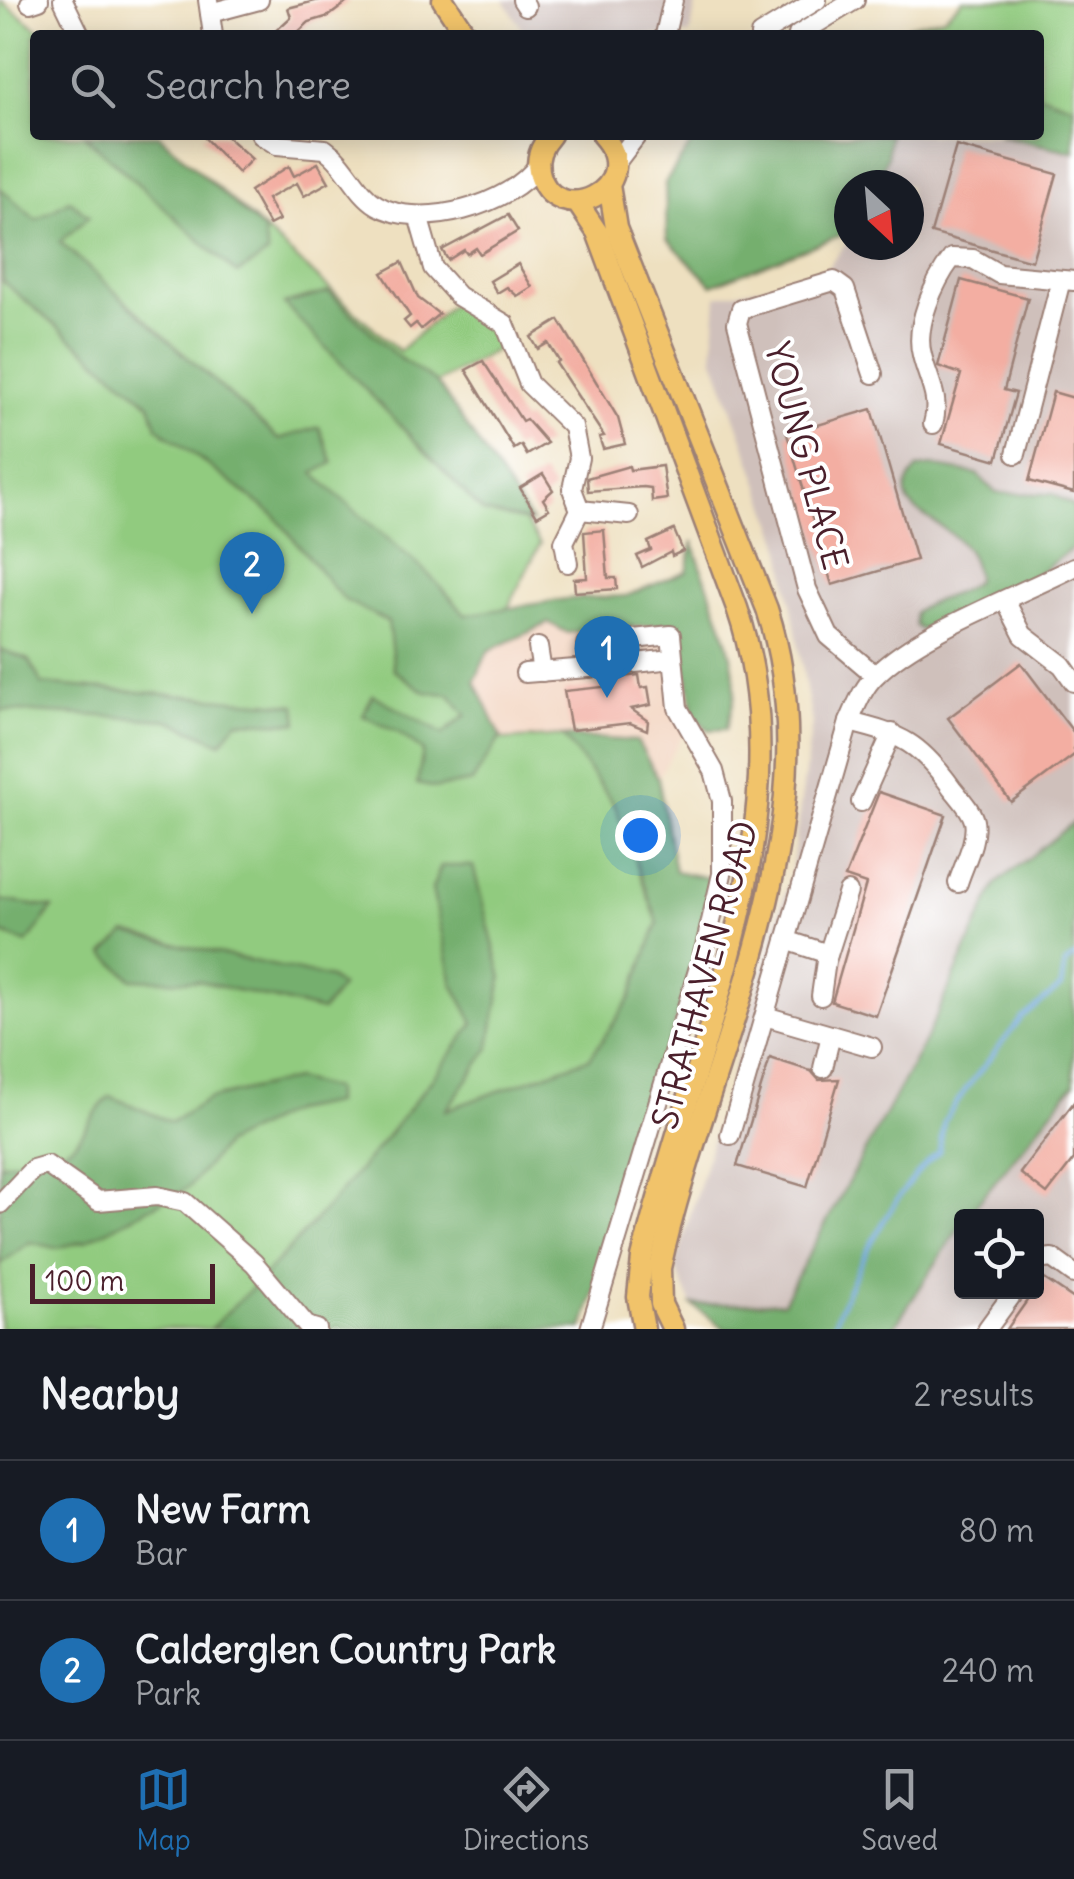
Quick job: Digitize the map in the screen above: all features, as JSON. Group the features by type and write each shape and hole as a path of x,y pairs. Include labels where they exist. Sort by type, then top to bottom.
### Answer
{"main road":[{"path":"443,0 463,30"},
{"path":"530,140 551,193 578,202 598,196 612,175"},
{"path":"538,160 548,140"},
{"name":"STRATHAVEN ROAD","path":"603,140 612,175 616,228 767,608 780,651 790,719 787,785 762,914 660,1268 662,1304 674,1329"},
{"name":"STRATHAVEN ROAD","path":"578,202 598,232 737,608 754,668 760,718 760,775 745,878 642,1258 638,1297 644,1329"}],"street":[{"path":"63,0 78,30"},
{"path":"209,6 259,0"},
{"path":"666,30 673,0"},
{"path":"768,30 817,0"},
{"path":"806,30 855,0"},
{"path":"269,140 277,145 326,142 376,204 418,216 534,189 551,193"},
{"path":"612,175 634,140"},
{"path":"500,197 526,180 538,160"},
{"path":"418,216 433,268 458,296 505,324 524,378 573,427 579,458 572,488 580,510 564,542 568,563"},
{"path":"934,424 937,396 920,350 922,329 942,272 952,258 973,259 998,274 1068,280 1016,454"},
{"name":"YOUNG PLACE","path":"873,374 845,289 834,281 741,309 736,323 807,589 829,636 876,675"},
{"path":"580,510 629,514"},
{"path":"730,1135 849,722 876,675 912,648 1074,566"},
{"path":"1006,602 1023,634 1062,665 1074,682"},
{"path":"588,668 586,644 670,635 678,708 719,787 722,874 706,946 590,1329"},
{"path":"641,638 644,662"},
{"path":"612,641 614,666"},
{"path":"538,647 534,673 673,659"},
{"path":"849,722 892,733 928,754 968,810 974,822 973,836 958,882"},
{"path":"861,802 892,733"},
{"path":"821,996 828,954 848,892"},
{"path":"786,940 828,954"},
{"path":"764,1016 872,1048"},
{"path":"823,1068 831,1036"},
{"path":"0,1204 33,1169 48,1165 98,1201 172,1196 254,1263 310,1328"},
{"path":"1044,1259 1052,1258 1074,1274"},
{"path":"987,1329 1009,1299"}],"shaded area":[{"path":"504,0 697,0 691,30 523,30"},
{"path":"889,140 1020,140 1074,152 1074,822 996,884 925,1041 782,1303 692,1305 675,1267 791,872 812,723 781,544 713,356 717,296 823,273 834,259 924,260 924,170 882,170"},
{"path":"549,623 568,633 679,623 695,714 658,778 637,741 563,736 503,740 475,681 488,650"},
{"path":"1074,1084 1074,1329 893,1329 954,1236 954,1299 1044,1299 1044,1209 973,1209"}],"green space":[{"path":"0,0 39,30 30,30 30,140 165,140 399,351 453,303 499,330 504,345 437,383 540,544 469,685 503,740 563,736 610,799 673,915 562,1329 0,1329"},
{"path":"963,0 1074,0 1074,106 1044,96 1044,30 904,30 944,17"},
{"path":"1044,96 1074,106 1074,152 1020,140 1044,140"},
{"path":"90,140 164,140 263,230 268,254 237,274"},
{"path":"694,140 889,140 882,170 834,170 834,238 712,285 667,239 665,183"},
{"path":"0,188 36,220 69,200 89,216 60,242 278,439 319,427 333,463 314,473 430,576 465,615 566,599 626,596 687,571 693,541 734,672 735,696 726,729 709,730 694,717 679,623 568,633 549,623 488,651 475,681 501,737 472,782 437,788 417,784 423,751 398,732 363,716 373,695 443,734 466,715 449,694 425,692 394,670 388,622 343,599 274,515 157,427 150,404 3,282"},
{"path":"329,292 395,355 437,383 532,522 483,512 284,304"},
{"path":"932,466 977,474 996,493 1053,494 1074,506 1074,547 1031,579 921,630 915,626 914,613 976,581 972,559 960,542 915,509 907,498 907,485 918,468"},
{"path":"0,649 29,660 42,684 296,705 298,723 238,721 221,743 169,720 0,710"},
{"path":"563,736 637,741 658,778 675,871 718,880 583,1329 210,1329 349,1182 474,1023 453,984 432,889 441,866 473,866 502,978 489,1049 446,1110 590,1058 630,999 658,923 615,805"},
{"path":"1074,822 1074,1084 973,1209 954,1209 954,1236 893,1329 725,1329 692,1305 783,1302 925,1041 996,884"},
{"path":"0,900 53,908 27,943 0,933"},
{"path":"126,933 330,978 341,987 322,1011 199,981 132,979 104,954"},
{"path":"295,1079 334,1089 334,1103 291,1111 225,1144 189,1187 86,1241 56,1248 30,1242 0,1264 0,1164 51,1155 70,1147 110,1096 171,1122 209,1099"}],"building":[{"path":"319,0 350,0 300,30 277,30 291,17 288,8"},
{"path":"207,140 231,140 252,159 238,173"},
{"path":"956,146 1057,174 1032,261 931,233"},
{"path":"318,163 329,182 304,196 297,183 267,199 279,220 269,225 250,191 289,166 294,176"},
{"path":"508,215 518,231 480,254 476,248 467,254 464,250 448,260 442,250"},
{"path":"402,262 418,298 439,314 421,329 416,323 410,328 404,321 410,316 382,273"},
{"path":"518,264 532,287 517,296 507,287 497,293 490,281"},
{"path":"961,280 1028,298 1004,390 1016,393 997,460 941,444 961,374 938,366"},
{"path":"559,320 618,418 625,444 603,449 599,437 604,436 556,363 559,361 548,343 538,349 531,337"},
{"path":"483,361 522,421 526,419 547,443 527,455 521,445 514,449 466,370"},
{"path":"1053,392 1074,398 1074,493 1029,481"},
{"path":"872,409 916,560 832,585 787,434"},
{"path":"629,466 630,470 662,466 667,499 652,501 651,488 643,487 588,491 587,478"},
{"path":"543,474 553,490 543,499 549,509 537,516 520,488"},
{"path":"604,530 608,578 616,578 617,589 575,592 574,579 587,578 584,532"},
{"path":"674,530 683,551 672,556 671,552 642,567 637,556 651,550 648,542"},
{"path":"1021,663 1074,733 1074,755 1011,802 948,718"},
{"path":"639,675 641,688 648,687 651,705 631,709 648,721 647,730 630,723 571,730 564,691 613,686 612,678"},
{"path":"879,792 946,815 876,1016 832,1002 866,884 845,877"},
{"path":"770,1058 811,1071 819,1080 839,1079 807,1187 737,1166"},
{"path":"1074,1102 1074,1159 1047,1194 1020,1173"},
{"path":"1044,1279 1074,1299 1074,1329 1007,1329 1028,1299 1044,1299"}],"waterway":[{"path":"832,1329 850,1285 891,1209 939,1152 944,1121 1021,1019 1061,987 1065,964 1074,957"}],"place":[{"name":"Calderglen Country Park","path":"252,614"},
{"name":"New Farm","path":"607,698"}]}
